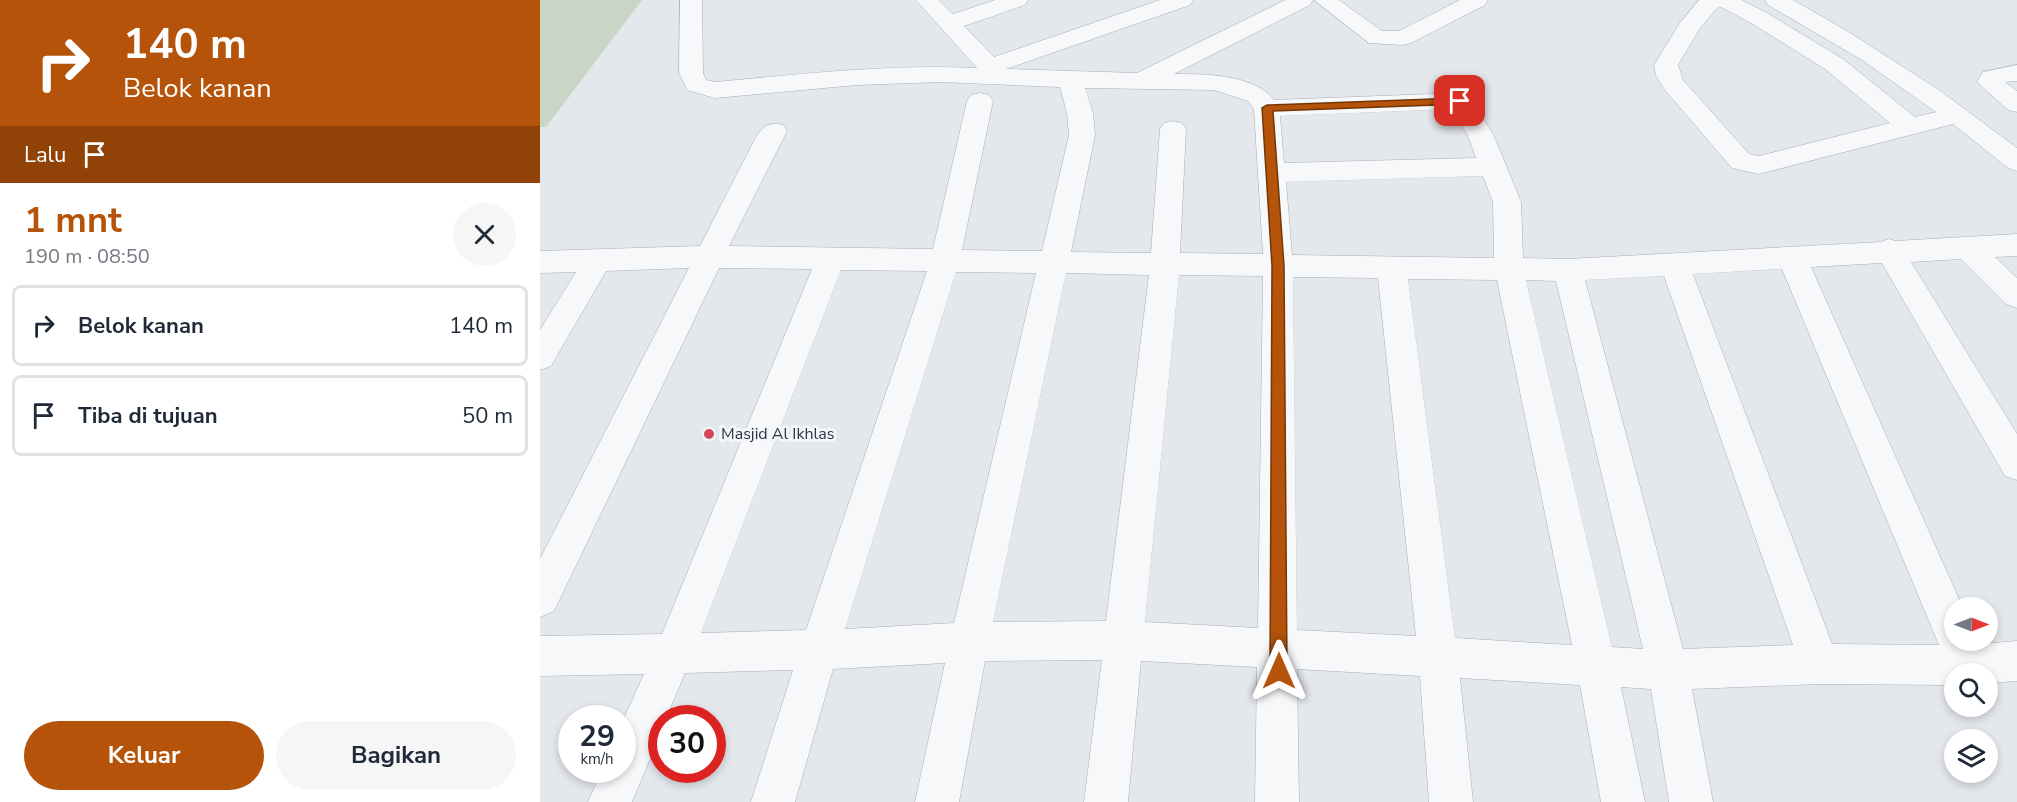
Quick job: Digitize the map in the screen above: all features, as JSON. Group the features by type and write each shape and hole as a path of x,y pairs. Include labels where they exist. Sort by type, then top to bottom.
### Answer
{"street":[{"path":"691,0 691,74 696,85 704,88 715,90 899,75 989,81 1223,83 1257,95 1267,108 1278,266 1277,802"},
{"path":"773,802 819,650 945,261 989,81 949,23 927,0"},
{"path":"949,23 1017,0"},
{"path":"989,81 1182,0"},
{"path":"1325,0 1377,38 1390,40 1403,38 1477,0"},
{"path":"1911,127 1827,59 1760,18 1728,2 1717,0 1709,2 1697,16 1666,65 1666,70 1674,85 1741,162 1750,165 1760,165 1911,127 1956,115"},
{"path":"1776,0 1869,54 1956,115 2017,162"},
{"path":"1141,81 1289,2 1310,24"},
{"path":"2017,74 1992,77 1989,82 2017,104"},
{"path":"938,802 969,642 1082,135 1080,113 1070,80"},
{"path":"1267,108 1460,101 1478,130 1507,202 1509,269 1596,666 1623,802"},
{"path":"1107,802 1165,264 1173,129"},
{"path":"540,598 774,131"},
{"path":"1272,173 1493,166"},
{"path":"540,262 711,257 1569,270 1889,250 2017,245"},
{"path":"1967,247 2017,296"},
{"path":"1889,250 2017,465"},
{"path":"1792,257 1944,609"},
{"path":"610,802 674,652 831,259"},
{"path":"540,357 598,260"},
{"path":"1674,263 1820,664"},
{"path":"1392,267 1438,657 1451,802"},
{"path":"1569,270 1668,670 1691,802"},
{"path":"540,656 819,650 969,642 1124,640 1668,670 1820,664 1944,648"},
{"path":"1979,651 2017,661"}],"green space":[{"path":"540,0 642,0 546,127 540,127"}],"place":[{"name":"Masjid Al Ikhlas","path":"709,434"}],"route":[{"path":"1279,671 1278,266 1267,108 1460,101"}]}
